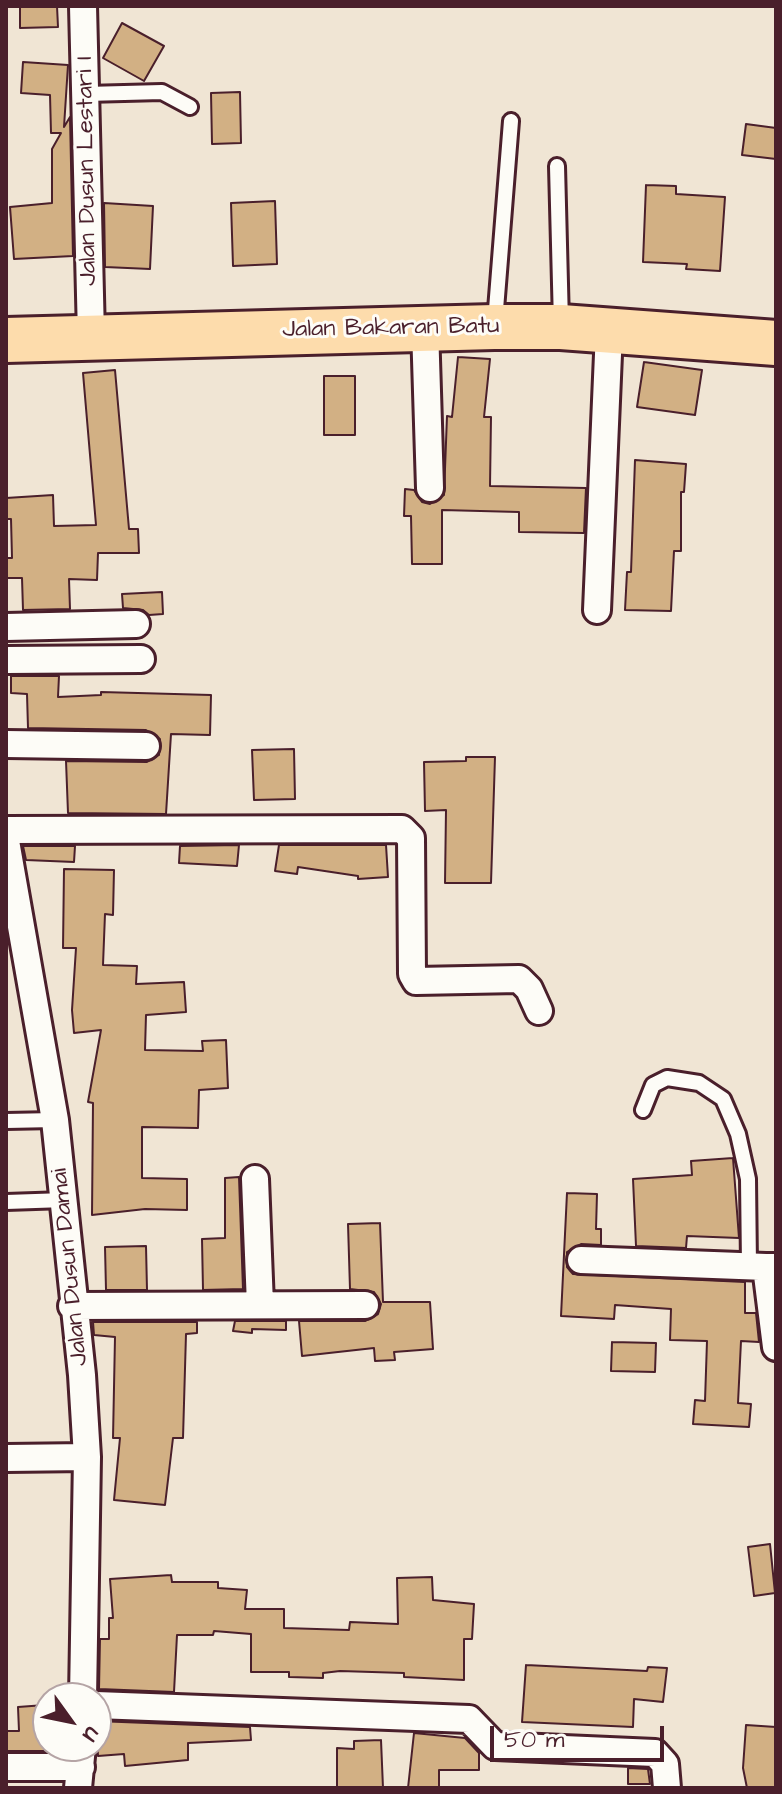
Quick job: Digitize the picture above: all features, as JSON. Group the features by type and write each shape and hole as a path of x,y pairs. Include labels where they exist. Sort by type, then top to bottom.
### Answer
{"highway":[{"name":"Jalan Bakaran Batu","path":"6,340 425,327 561,327 776,343"}],"street":[{"name":"Jalan Dusun Lestari I","path":"83,6 91,336"},
{"path":"425,327 430,488"},
{"path":"597,610 609,331"},
{"path":"6,627 136,624"},
{"path":"6,660 141,659"},
{"path":"6,744 146,746"},
{"path":"6,830 402,829 411,838 412,974 416,981 519,979 529,989 539,1011"},
{"name":"Jalan Dusun Damai","path":"7,858 18,962 55,1120 65,1200 72,1306 82,1375 87,1457 83,1682"},
{"path":"255,1179 260,1305"},
{"path":"581,1260 764,1267 776,1347"},
{"path":"72,1306 365,1305"},
{"path":"6,1458 87,1457"},
{"path":"112,1706 469,1719 495,1746 655,1753 665,1764 667,1788"},
{"path":"6,1767 80,1767"}],"lane":[{"path":"86,94 162,92 190,107"},
{"path":"494,327 511,121"},
{"path":"557,166 561,327"},
{"path":"643,1110 653,1085 667,1078 699,1083 723,1099 738,1134 764,1267"},
{"path":"6,1121 55,1120"},
{"path":"6,1202 65,1200"}],"building":[{"path":"20,6 57,6 58,27 20,28"},
{"path":"122,23 164,46 144,81 103,58"},
{"path":"23,62 68,65 64,127 70,117 73,256 14,259 10,207 52,203 52,149 61,133 51,133 50,95 21,93"},
{"path":"240,92 241,143 212,144 211,93"},
{"path":"746,124 776,128 776,159 742,155"},
{"path":"646,185 676,186 676,194 725,197 720,271 686,269 687,264 643,262"},
{"path":"275,201 277,264 233,266 231,203"},
{"path":"104,203 153,206 150,269 105,267"},
{"path":"458,357 490,359 484,417 491,417 490,486 586,488 584,533 519,532 519,512 442,510 442,564 412,564 411,516 404,516 405,489 414,490 422,502 430,504 444,495 447,416 452,417"},
{"path":"644,362 702,370 695,415 637,407"},
{"path":"115,370 129,529 138,529 139,553 98,553 97,580 69,579 70,609 23,610 22,578 6,578 6,558 12,558 11,519 6,519 6,498 53,495 54,526 96,525 83,373"},
{"path":"324,376 355,376 355,435 324,435"},
{"path":"635,460 686,464 684,492 681,492 681,551 674,551 671,611 625,610 627,572 631,572"},
{"path":"162,592 163,614 149,615 143,610 123,608 122,594"},
{"path":"11,676 59,676 58,697 101,695 101,692 211,695 210,735 171,734 166,814 68,813 66,761 147,762 159,755 160,739 146,730 28,728 27,694 11,693"},
{"path":"294,749 295,799 254,800 252,750"},
{"path":"466,757 495,757 491,883 445,883 446,810 425,811 424,762 466,761"},
{"path":"239,845 237,866 179,863 180,846"},
{"path":"279,845 386,845 388,877 358,879 358,876 298,867 297,874 275,871"},
{"path":"23,846 75,846 74,862 26,860"},
{"path":"64,869 114,870 113,915 105,914 103,965 137,966 136,984 184,982 186,1012 146,1015 145,1050 203,1051 202,1041 226,1040 228,1088 199,1090 198,1128 142,1127 142,1178 187,1179 187,1210 145,1209 92,1215 93,1103 88,1102 101,1030 74,1033 72,1010 76,948 63,948"},
{"path":"733,1158 739,1238 687,1236 686,1248 636,1246 633,1179 692,1175 691,1161"},
{"path":"239,1177 243,1289 203,1290 202,1239 225,1238 225,1178"},
{"path":"567,1193 597,1194 596,1229 601,1229 601,1245 581,1244 567,1252 567,1267 573,1274 745,1282 745,1313 756,1313 759,1342 741,1341 738,1403 751,1404 749,1427 693,1424 695,1400 705,1401 707,1341 670,1340 671,1309 615,1305 614,1319 561,1316"},
{"path":"380,1223 383,1302 430,1302 433,1349 394,1352 395,1360 375,1361 374,1348 302,1356 299,1321 365,1321 378,1314 381,1304 374,1292 350,1289 348,1224"},
{"path":"146,1246 147,1290 106,1290 105,1247"},
{"path":"235,1321 286,1321 286,1330 233,1331"},
{"path":"93,1322 197,1322 197,1333 186,1334 183,1438 173,1438 165,1505 114,1500 120,1438 113,1438 115,1337 94,1335"},
{"path":"612,1342 656,1343 655,1372 611,1371"},
{"path":"770,1544 775,1593 754,1596 748,1547"},
{"path":"171,1575 172,1582 218,1582 218,1588 247,1590 245,1609 284,1609 284,1628 349,1630 350,1622 398,1624 397,1578 432,1577 433,1600 474,1604 472,1639 464,1639 464,1680 404,1677 404,1673 340,1671 323,1673 323,1678 289,1677 289,1672 251,1672 251,1634 214,1631 213,1635 177,1635 174,1692 112,1690 112,1682 99,1682 100,1639 109,1639 109,1618 113,1618 110,1579"},
{"path":"526,1665 647,1671 648,1667 667,1668 663,1702 634,1699 633,1727 522,1722"},
{"path":"32,1706 32,1751 6,1751 6,1731 19,1731 18,1707"},
{"path":"112,1722 250,1727 251,1740 188,1743 188,1760 125,1766 124,1754 112,1755"},
{"path":"746,1725 776,1727 776,1788 747,1788 743,1768"},
{"path":"414,1733 465,1738 479,1753 479,1770 439,1770 439,1788 408,1788"},
{"path":"381,1740 383,1788 337,1788 337,1748 354,1749 354,1741"},
{"path":"628,1768 648,1769 650,1784 628,1784"}]}
